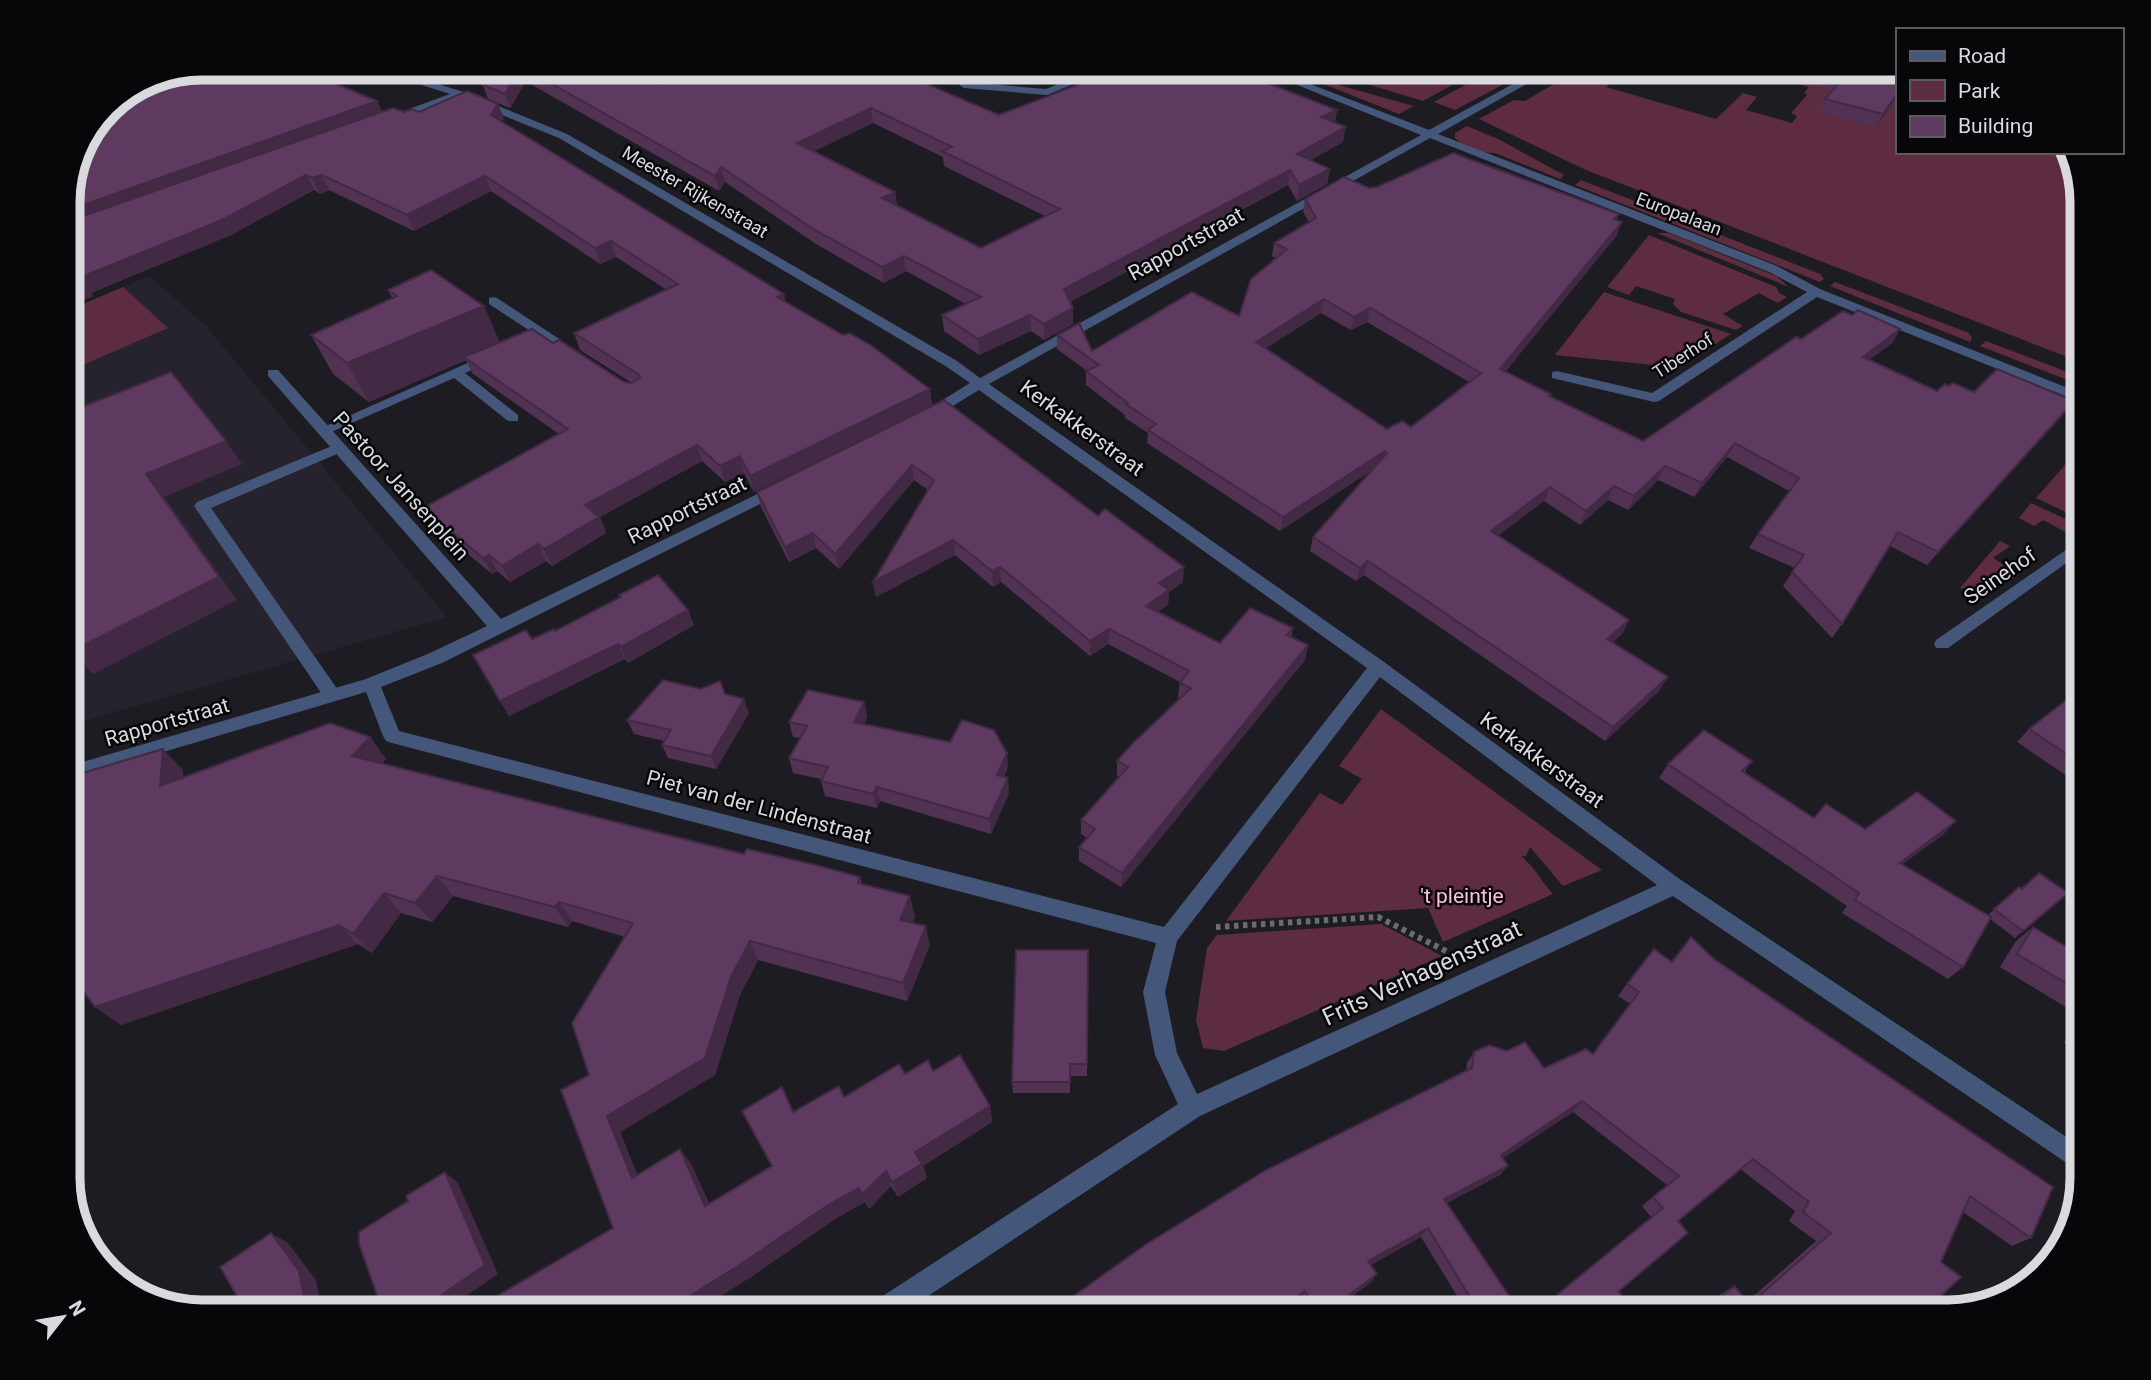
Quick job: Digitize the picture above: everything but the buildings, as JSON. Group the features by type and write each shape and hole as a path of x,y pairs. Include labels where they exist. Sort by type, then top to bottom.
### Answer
{"street":[{"name":"Meester Rijkenstraat","path":"414,80 460,94 563,136 981,383"},
{"path":"964,85 1047,92 1077,80"},
{"name":"Europalaan","path":"1290,80 1773,269 1816,292 2070,394"},
{"name":"Rapportstraat","path":"914,422 1528,80"},
{"path":"382,122 460,94"},
{"name":"Tiberhof","path":"1557,376 1654,398 1816,292"},
{"path":"493,301 536,336 589,363"},
{"path":"324,430 505,350"},
{"path":"455,372 513,418"},
{"name":"Pastoor Jansenplein","path":"273,373 498,627"},
{"name":"Kerkakkerstraat","path":"981,383 1378,667 1674,886 2070,1153"},
{"path":"332,695 202,506 339,448"},
{"name":"Rapportstraat","path":"81,769 371,684 436,658 792,482"},
{"name":"Seinehof","path":"1942,644 2070,552"},
{"path":"1192,1108 1166,1055 1154,992 1171,933 1378,667"},
{"name":"Piet van der Lindenstraat","path":"371,684 392,736 1171,933"},
{"name":"Frits Verhagenstraat","path":"899,1300 1192,1108 1674,886"}],"path":[{"path":"1171,933 1378,917 1487,972"}],"shaded area":[{"path":"149,276 206,326 447,617 81,722 81,305"}],"green space":[{"path":"1313,80 1326,80 1414,106 1399,114"},
{"path":"1354,80 1461,80 1423,101"},
{"path":"1474,80 1512,80 1455,110 1434,102"},
{"path":"1561,80 1614,80 1606,87 1716,119 1743,93 1757,97 1746,110 1792,123 1797,116 1791,113 1807,95 1804,93 1809,87 1782,80 1855,80 1896,91 1896,154 2060,154 2068,179 2070,202 2070,358 1586,170 1479,119 1514,100 1525,101"},
{"path":"1467,126 1498,139 1564,175 1560,179 1495,153 1468,147 1455,138 1455,133"},
{"path":"1581,180 1820,274 1824,279 1820,282 1575,185"},
{"path":"1657,233 1669,233 1776,276 1789,287"},
{"path":"1649,235 1776,287 1779,293 1787,297 1778,303 1759,293 1723,314 1743,326 1736,330 1681,312 1673,304 1675,299 1636,286 1629,295 1607,287"},
{"path":"1835,282 1969,333 1972,338 1970,342 1830,286"},
{"path":"123,287 168,328 81,366 81,305"},
{"path":"1604,292 1731,334 1687,362 1672,367 1555,355"},
{"path":"1986,341 2070,373 2070,381 1980,346"},
{"path":"2070,459 2070,514 2036,498"},
{"path":"2031,503 2070,521 2070,534 2043,520 2034,526 2019,518"},
{"path":"2000,541 2010,546 1993,558 2019,575 1989,592 1960,588"},
{"name":"'t pleintje","path":"1381,709 1602,870 1563,886 1530,847 1526,856 1521,856 1553,894 1443,942 1428,908 1226,921 1320,793 1342,805 1362,779 1339,766"},
{"path":"1381,924 1442,956 1224,1051 1203,1048 1196,1020 1207,948 1217,935"}]}
